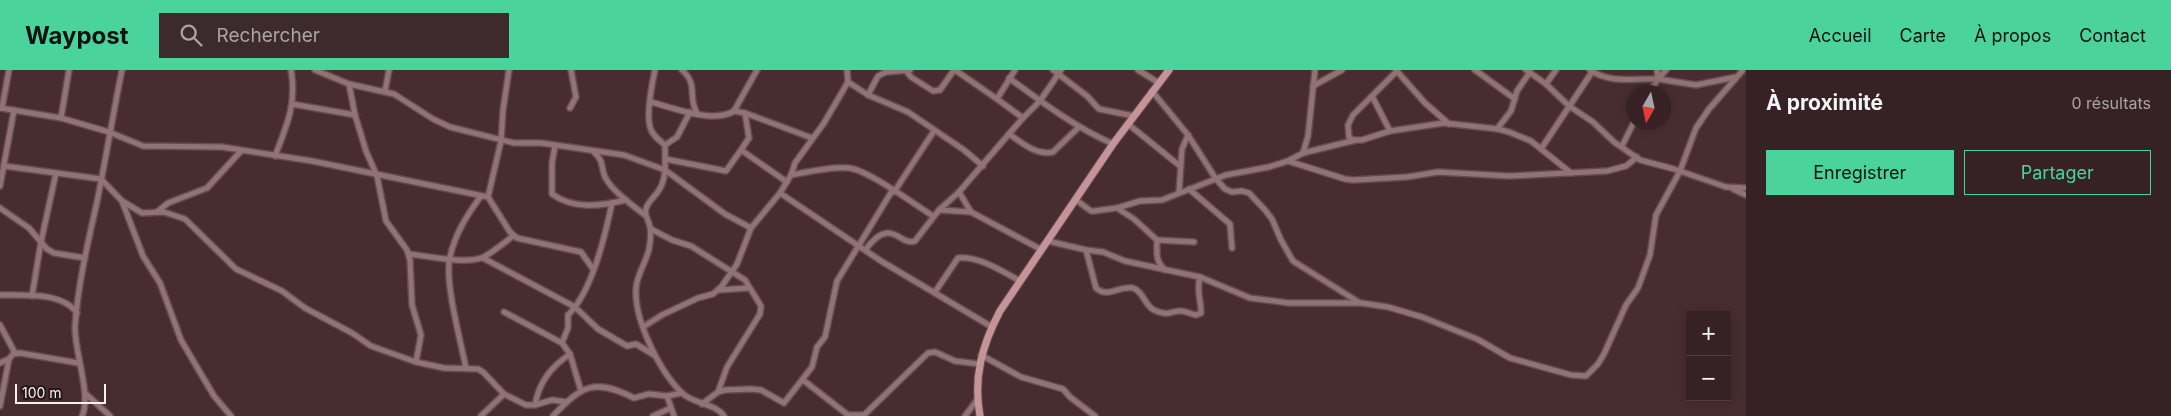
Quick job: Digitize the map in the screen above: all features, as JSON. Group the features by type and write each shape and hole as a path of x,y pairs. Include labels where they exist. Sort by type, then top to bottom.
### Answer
{"main road":[{"path":"980,416 977,400 979,364 992,327 1020,281 1113,144 1168,70"}],"street":[{"path":"8,70 1,108 61,118 110,132 143,146 210,146 312,161 377,176 481,196 488,198 513,236 527,241 581,252 593,269"},
{"path":"61,118 69,70"},
{"path":"82,416 86,403 78,363 75,327 85,258 122,70"},
{"path":"276,156 289,124 292,104 291,70"},
{"path":"315,70 349,84 385,91 443,125 501,141 624,155 665,170 725,214 751,228"},
{"path":"331,77 333,70"},
{"path":"385,91 389,70"},
{"path":"488,198 501,141 509,70"},
{"path":"570,108 576,97 571,70"},
{"path":"645,215 647,206 660,190 666,159 665,145 649,126 655,70"},
{"path":"682,70 689,76 693,84 692,104 697,113"},
{"path":"651,102 712,117 727,116 734,111 757,70"},
{"path":"719,290 733,271 751,228 780,193 791,175 795,163 824,123 848,82 847,71 841,70"},
{"path":"868,95 878,76 886,72 908,71 923,86 933,91 940,90 955,70 1023,118"},
{"path":"997,99 1015,70"},
{"path":"1138,70 1159,82"},
{"path":"1303,153 1308,136 1315,70"},
{"path":"1313,86 1342,70"},
{"path":"1546,84 1556,70"},
{"path":"1657,70 1658,79"},
{"path":"1654,85 1666,70"},
{"path":"1048,241 1086,250 1104,252 1125,261 1200,277 1250,298 1269,302 1361,303 1388,308 1422,318 1477,339 1510,358 1576,376 1586,376 1598,364 1604,354 1626,305 1638,288 1650,255 1656,215 1680,171 1696,128 1709,109 1743,70"},
{"path":"866,249 871,242 886,232 894,233 912,243 915,242 938,210 960,192 1023,118 1040,101 1057,71 1099,109 1134,116"},
{"path":"1356,140 1347,134 1349,120 1397,71 1425,103 1449,124"},
{"path":"1477,71 1515,99"},
{"path":"1497,129 1511,111 1518,89 1529,71 1569,106 1637,157 1649,163 1680,171 1746,195"},
{"path":"1541,149 1590,71 1600,77 1616,80 1630,78 1658,79 1696,85 1736,77"},
{"path":"1009,78 1079,127 1113,144"},
{"path":"848,82 868,95 900,108 964,150 983,166"},
{"path":"349,84 355,115 366,151 377,176 386,221 408,254 412,305 420,335 416,362"},
{"path":"1152,91 1188,135 1216,179 1229,191 1249,193 1272,219 1281,240 1297,264 1361,303"},
{"path":"1372,96 1390,131"},
{"path":"292,104 355,115"},
{"path":"0,186 14,110"},
{"path":"734,111 745,113 812,138"},
{"path":"665,145 677,136 690,112"},
{"path":"666,159 726,171 749,138 745,113"},
{"path":"1128,124 1180,166"},
{"path":"1076,200 1091,211 1117,208 1140,201 1162,200 1216,179 1288,161 1303,153 1390,131 1449,124 1497,129 1520,136 1541,149 1572,173"},
{"path":"1009,134 1033,150 1049,153 1053,152 1079,127"},
{"path":"1622,146 1630,130"},
{"path":"702,404 718,392 725,390 761,390 784,402 803,380 812,367 817,347 826,337 837,281 893,191 934,131"},
{"path":"1179,192 1182,149 1188,135"},
{"path":"555,146 552,163 552,194 558,199 579,205 600,206 626,200"},
{"path":"741,150 787,182"},
{"path":"157,212 168,203 207,188 242,151"},
{"path":"594,152 602,160 605,176 626,200 645,215 650,229 649,248 636,288 643,327 655,355 682,393 702,404 716,408 724,416"},
{"path":"1288,161 1345,179 1407,177 1438,172 1509,176 1572,173 1618,169 1626,166 1637,157"},
{"path":"4,166 101,179 122,201 142,213 157,212 170,214 190,223 236,269 282,291 305,308 352,333 371,346 416,362 444,368 466,368 483,372 504,394 526,404 535,406 552,400 567,402"},
{"path":"791,175 839,167 852,168 872,177 933,216"},
{"path":"32,296 41,242 56,173"},
{"path":"1726,187 1746,188"},
{"path":"1189,188 1230,224 1232,248"},
{"path":"960,192 971,212"},
{"path":"780,193 859,247 866,249 881,261 992,327"},
{"path":"466,368 450,286 449,259 459,229 481,196"},
{"path":"122,201 143,256 160,283 182,340 214,396 231,416"},
{"path":"562,343 568,328 568,315 575,308 600,254 612,203"},
{"path":"0,208 30,228 47,249 54,253 85,258"},
{"path":"1117,208 1134,219 1157,240 1194,242"},
{"path":"938,210 971,212 1042,250"},
{"path":"650,229 672,240 691,246 746,280 761,306 760,314 727,367 718,392"},
{"path":"408,254 476,260 483,258 513,236"},
{"path":"1157,240 1155,254 1157,262 1166,270"},
{"path":"1086,250 1096,288 1099,291 1106,293 1132,288 1137,290 1152,309 1168,314 1181,311 1196,315 1201,313 1197,287 1200,277"},
{"path":"935,292 958,258 965,257 1020,281"},
{"path":"483,258 575,308 598,329 627,346 636,344 655,355"},
{"path":"643,327 662,315 719,290 749,288"},
{"path":"0,296 50,297 66,302 77,313"},
{"path":"504,312 562,343 570,354 581,391"},
{"path":"0,324 15,353"},
{"path":"803,380 848,415 856,416 864,414 928,353 935,352 955,361 979,364"},
{"path":"15,353 78,363"},
{"path":"0,406 10,359 15,353"},
{"path":"535,406 537,392 549,372 570,354"},
{"path":"981,356 1021,377 1063,389 1070,397 1095,416"},
{"path":"0,363 10,359"},
{"path":"553,416 581,391 591,387 614,388 634,398 649,394 667,396 682,393"},
{"path":"84,392 110,416"},
{"path":"481,416 504,394"},
{"path":"667,396 674,416"},
{"path":"965,416 977,400"},
{"path":"653,416 671,408"}]}
